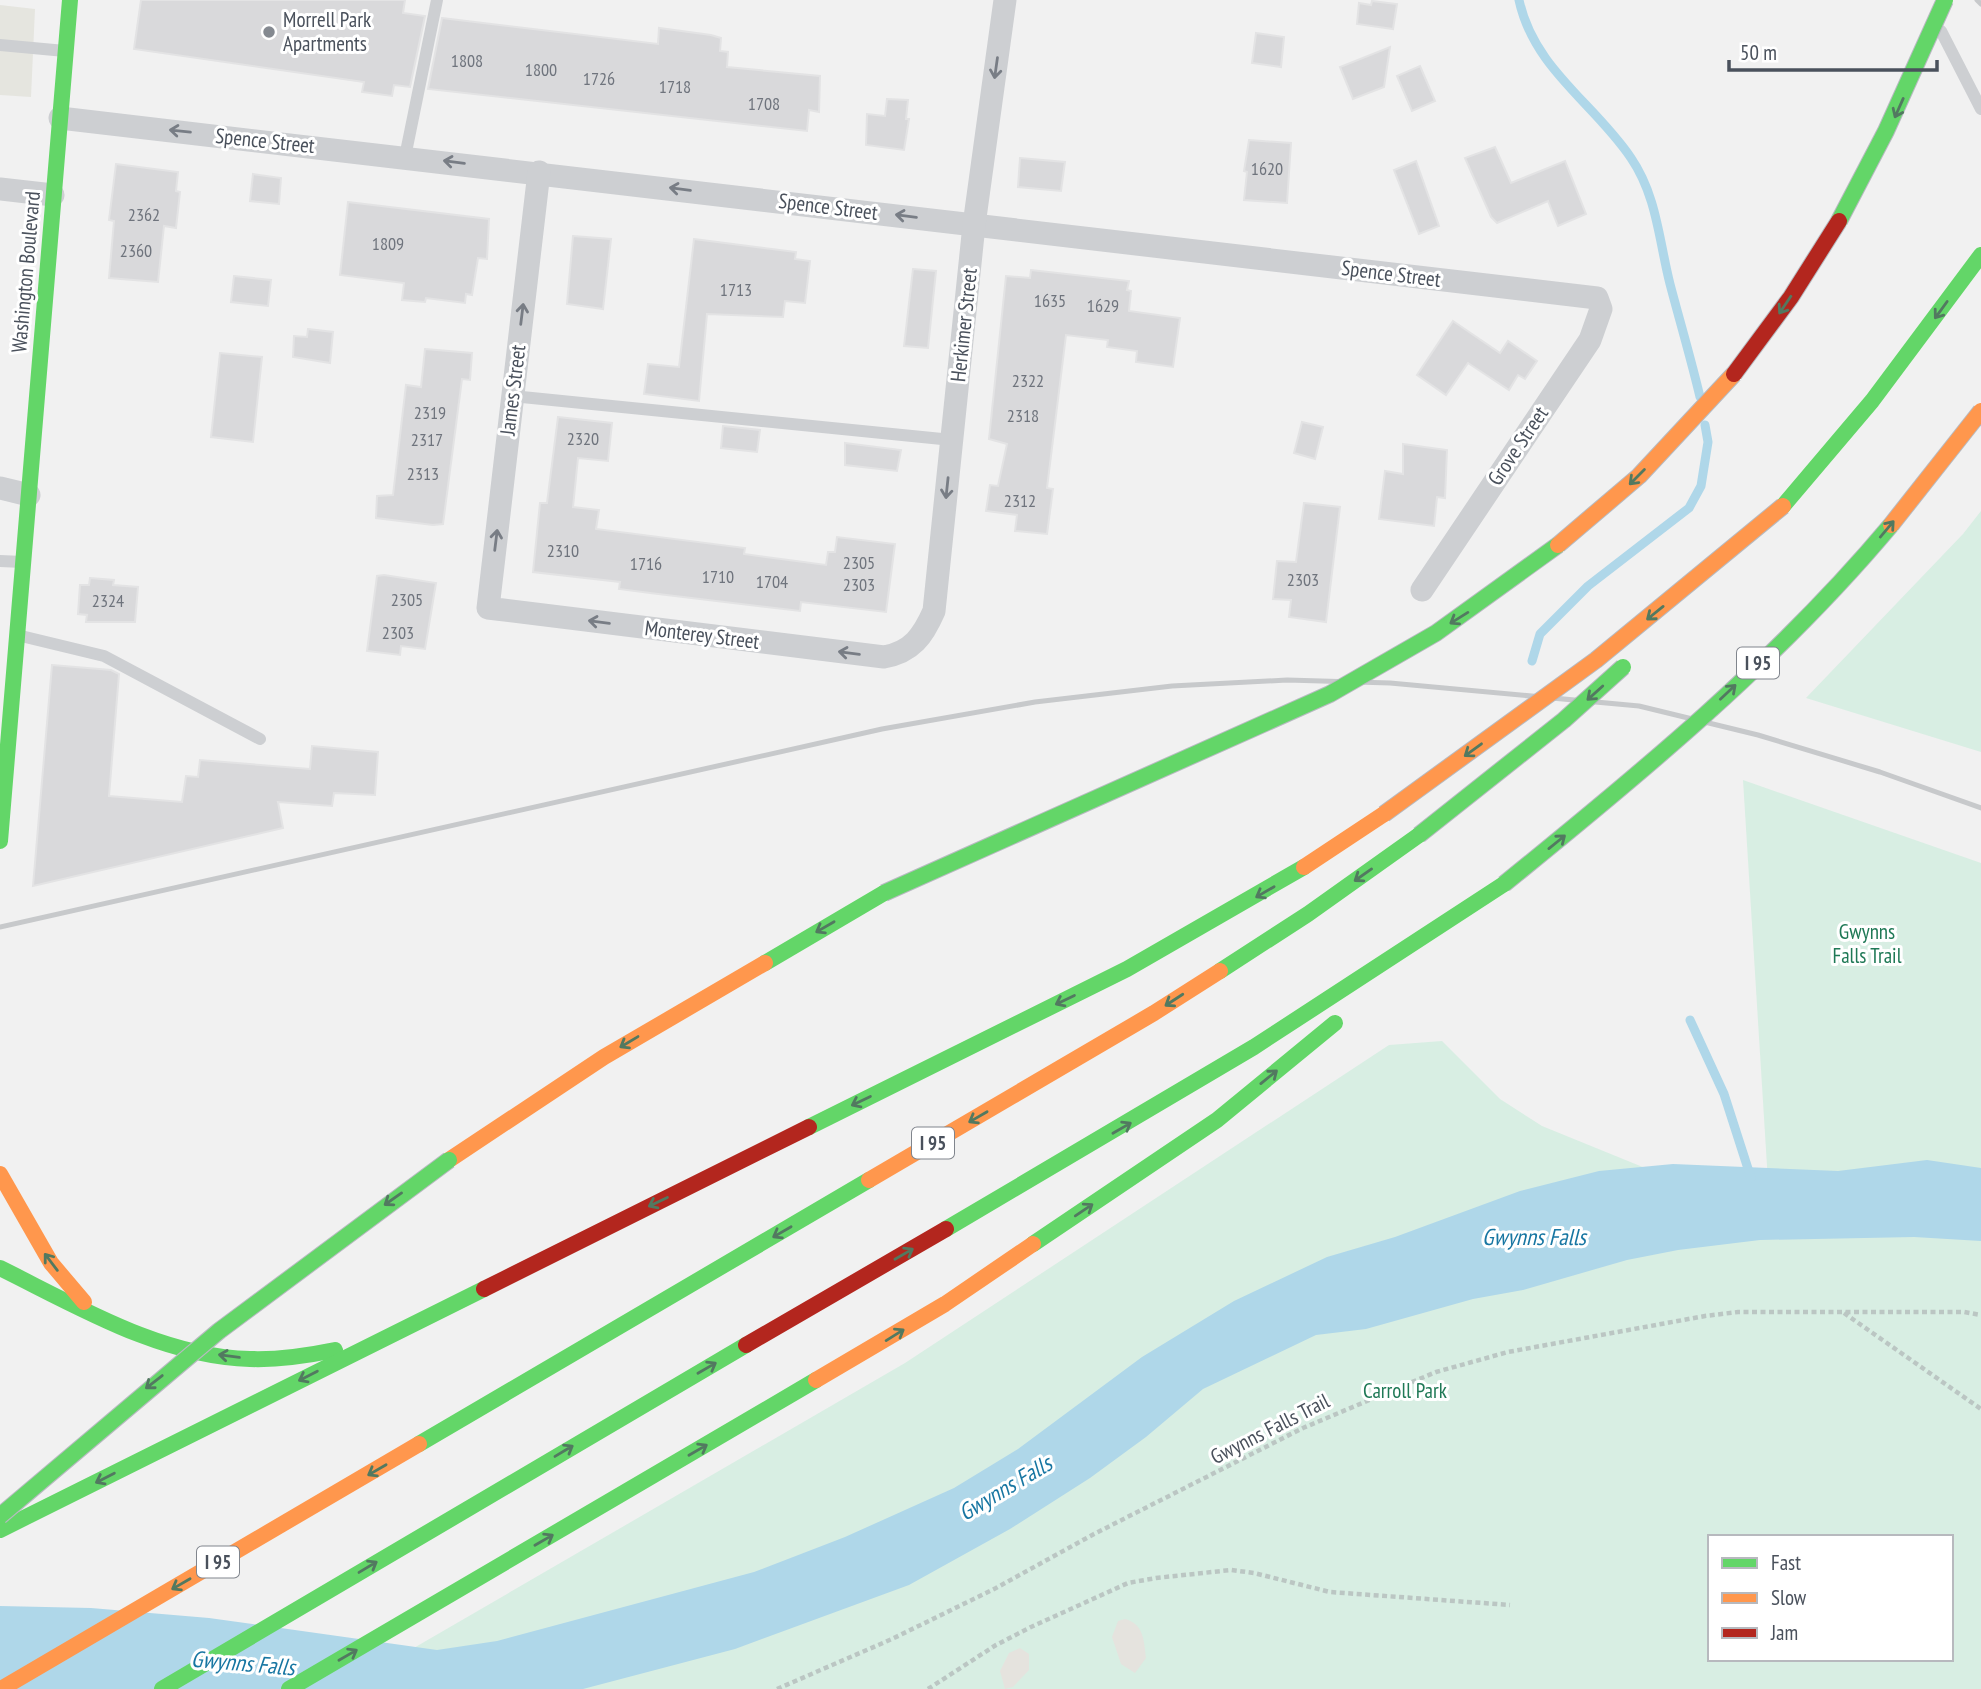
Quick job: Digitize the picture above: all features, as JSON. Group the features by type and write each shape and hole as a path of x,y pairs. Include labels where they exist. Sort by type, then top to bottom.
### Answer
{"main road":[{"name":"Washington Boulevard","path":"0,841 69,0"},
{"path":"0,1516 177,1364 342,1234 604,1057 884,893 1249,733 1382,666 1469,612 1553,550 1633,481 1701,410 1762,339 1814,263 1857,189 1896,114 1944,0"},
{"path":"1678,614 1783,506 1872,401 1981,255"},
{"name":"I 95","path":"162,1689 605,1426 1204,1080 1346,992 1504,884 1621,788 1791,632 1854,567 1981,411"},
{"path":"0,1530 1126,970 1278,884 1384,814 1596,660 1783,506"},
{"name":"I 95","path":"1,1689 1154,1013 1308,914 1419,835 1554,729 1631,660"},
{"path":"1387,980 1504,884"},
{"path":"289,1689 945,1304 1217,1120 1345,1015"},
{"path":"0,1174 51,1263 95,1314"},
{"path":"0,1268 95,1314 185,1350 252,1360 309,1358 391,1335"}],"street":[{"name":"Herkimer Street","path":"914,645 934,611 974,225 1005,0"},
{"name":"Spence Street","path":"60,118 1597,298"},
{"name":"James Street","path":"488,608 539,172"},
{"path":"0,189 53,195"},
{"name":"Grove Street","path":"1422,590 1590,340 1601,309 1597,298"},
{"path":"0,488 29,495"},
{"name":"Monterey Street","path":"488,608 884,657 900,654 914,645"}],"lane":[{"path":"405,157 437,0"},
{"path":"1925,0 1981,109"},
{"path":"0,45 65,51"},
{"path":"512,396 952,440"},
{"path":"0,561 23,562"},
{"path":"17,635 104,656 260,738"}],"path":[{"name":"Gwynns Falls Trail","path":"777,1689 892,1639 996,1588 1094,1534 1303,1428 1436,1372 1508,1352 1662,1322 1738,1312 1981,1315"},
{"path":"1843,1312 1981,1409"},
{"path":"928,1689 996,1645 1109,1591 1128,1583 1181,1575 1231,1570 1330,1592 1510,1605"}],"shaded area":[{"path":"0,5 35,9 31,97 0,95"}],"green space":[{"path":"1981,511 1981,752 1806,698 1963,534"},
{"name":"Carroll Park","path":"1743,780 1981,863 1981,1689 343,1689 905,1363 1389,1045 1442,1041 1500,1099 1542,1126 1709,1194 1769,1198"}],"sand":[{"path":"1125,1619 1136,1625 1143,1640 1146,1658 1135,1673 1121,1664 1112,1637 1118,1621"},
{"path":"1020,1648 1029,1654 1029,1670 1013,1687 1005,1689 1000,1671 1009,1653"}],"water":[{"name":"Gwynns Falls","path":"1927,1160 1981,1168 1981,1241 1914,1237 1760,1240 1678,1250 1627,1260 1523,1290 1473,1299 1366,1329 1316,1335 1203,1389 1146,1437 1090,1478 1010,1529 909,1585 735,1649 583,1689 0,1689 0,1606 91,1608 209,1618 437,1650 497,1641 754,1572 845,1537 954,1488 1018,1449 1142,1357 1234,1301 1327,1257 1395,1237 1520,1191 1599,1171 1673,1164 1838,1171"}],"building":[{"name":"Morrell Park Apartments","path":"141,0 405,0 403,13 425,16 410,87 394,85 392,96 362,92 364,82 134,49"},
{"path":"1372,1 1397,4 1393,29 1357,24 1359,3 1371,5"},
{"path":"442,18 658,44 659,28 711,35 721,38 720,51 728,52 727,67 820,76 819,112 809,110 807,131 428,89"},
{"path":"1256,33 1284,37 1281,67 1252,63"},
{"path":"1390,47 1384,87 1353,99 1340,67"},
{"path":"1420,66 1435,101 1412,111 1397,76"},
{"path":"887,99 908,100 906,119 909,119 904,150 866,145 867,114 885,116"},
{"path":"1249,140 1291,143 1287,203 1244,200 1247,172 1244,171"},
{"path":"1495,147 1511,183 1565,161 1586,214 1558,226 1548,201 1497,223 1491,217 1465,158"},
{"path":"1020,158 1065,162 1061,191 1018,187"},
{"path":"1416,161 1439,226 1419,234 1394,170"},
{"path":"116,164 178,172 176,191 180,192 176,228 164,226 158,282 109,278 114,221 109,220"},
{"path":"253,174 281,178 279,204 250,201"},
{"path":"348,202 489,219 487,259 478,258 472,295 466,294 465,303 426,298 425,302 402,300 404,283 340,275"},
{"path":"573,236 611,239 603,309 567,304"},
{"path":"694,239 796,252 795,259 810,261 805,303 785,301 783,317 707,314 699,401 644,394 648,364 679,367"},
{"path":"913,269 936,271 928,348 904,346"},
{"path":"1031,270 1129,281 1129,311 1180,318 1173,367 1136,362 1137,351 1107,347 1108,340 1066,335 1047,488 1053,489 1047,534 1015,531 1017,515 986,511 990,485 998,486 1007,444 989,439 1006,276 1030,278"},
{"path":"234,276 271,280 268,306 231,302"},
{"path":"1453,321 1500,353 1508,341 1537,361 1525,379 1518,375 1509,390 1468,363 1446,395 1417,375"},
{"path":"308,329 333,332 330,363 293,357 294,336 307,337"},
{"path":"425,349 472,353 470,380 462,379 443,524 433,525 376,518 377,496 393,495 406,385 421,387"},
{"path":"220,353 262,357 253,442 211,437"},
{"path":"558,417 612,423 608,461 578,458 573,507 599,510 596,529 745,548 744,554 826,565 828,552 835,552 837,537 895,544 886,612 801,602 800,611 619,589 620,582 533,572 540,503 547,503"},
{"path":"1302,422 1323,427 1315,459 1294,453"},
{"path":"723,426 760,430 757,452 721,448"},
{"path":"845,443 901,450 897,471 845,465"},
{"path":"1403,444 1447,450 1445,498 1437,497 1434,526 1379,519 1385,471 1403,474"},
{"path":"1304,503 1340,507 1326,622 1289,617 1291,600 1273,599 1277,561 1296,562"},
{"path":"377,576 436,583 425,649 401,646 400,655 367,651"},
{"path":"90,578 114,580 113,585 138,587 135,622 86,622 87,615 78,614 80,585 89,585"},
{"path":"52,665 111,670 119,674 109,796 182,802 186,776 198,777 200,760 310,769 312,746 378,752 375,795 334,793 332,806 278,802 283,828 33,886"}],"waterway":[{"path":"1519,0 1527,24 1551,66 1616,138 1631,158 1647,188 1700,397"},
{"path":"1532,661 1540,634 1588,586 1689,508 1701,486 1708,442 1705,425"},
{"path":"1690,1020 1724,1094 1751,1178"}],"railway":[{"path":"1977,0 1981,4"},
{"path":"0,927 882,729 1035,702 1172,686 1287,680 1390,683 1639,706 1758,735 1880,772 1981,808"}],"traffic: fast":[{"path":"0,841 70,0"},
{"path":"1839,221 1886,131 1945,0"},
{"path":"1783,506 1872,401 1981,255"},
{"path":"1504,884 1656,758 1755,669 1848,575 1891,525"},
{"path":"884,893 1330,694 1436,633 1558,545"},
{"path":"1419,835 1564,720 1623,667"},
{"path":"1220,971 1308,914 1419,835"},
{"path":"809,1127 1127,969 1304,867"},
{"path":"946,1229 1254,1047 1504,884"},
{"path":"765,963 884,893"},
{"path":"1033,1244 1217,1120 1335,1023"},
{"path":"0,1516 219,1331 449,1160"},
{"path":"419,1444 869,1180"},
{"path":"0,1268 121,1327 185,1349 250,1359 292,1357 335,1350"},
{"path":"0,1530 484,1289"},
{"path":"162,1689 746,1345"},
{"path":"289,1689 816,1380"}],"traffic: slow":[{"path":"1558,545 1639,476 1734,374"},
{"path":"1891,525 1981,411"},
{"path":"1384,814 1596,660 1783,506"},
{"path":"1304,867 1384,814"},
{"path":"449,1160 604,1057 765,963"},
{"path":"869,1180 1154,1013 1220,971"},
{"path":"0,1174 51,1263 84,1302"},
{"path":"816,1380 945,1304 1033,1244"},
{"path":"1,1689 419,1444"}],"traffic: jam":[{"path":"1734,374 1791,297 1839,221"},
{"path":"484,1289 809,1127"},
{"path":"746,1345 946,1229"}],"place":[{"name":"Morrell Park Apartments","path":"269,32"}]}
